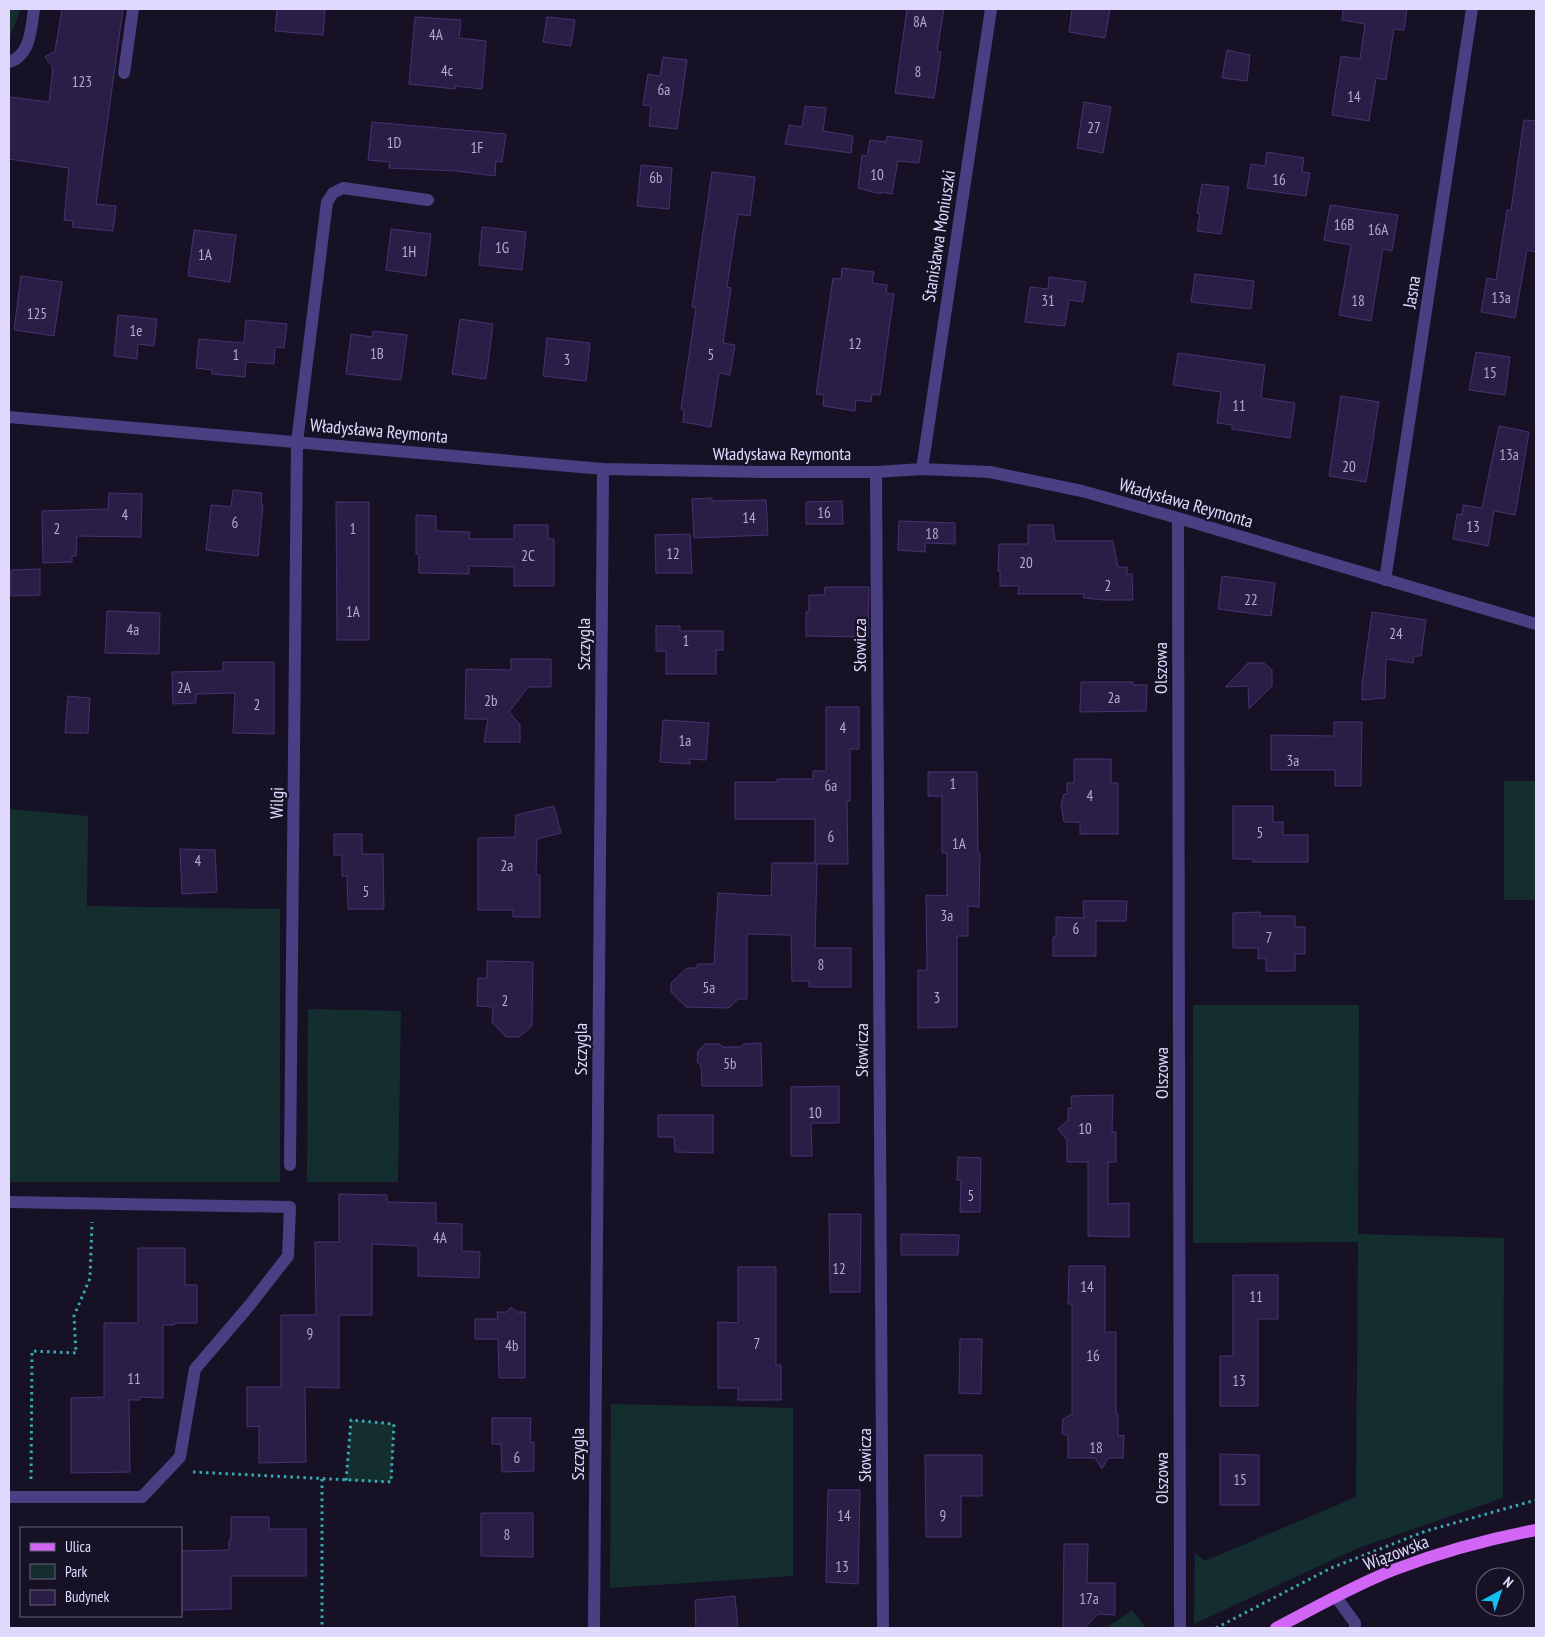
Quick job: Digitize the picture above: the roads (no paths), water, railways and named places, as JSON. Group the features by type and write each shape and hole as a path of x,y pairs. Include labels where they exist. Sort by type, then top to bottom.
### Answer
{"main road":[{"name":"Wiązowska","path":"1276,1628 1336,1597 1396,1570 1452,1551 1536,1530"}],"street":[{"path":"9,62 22,54 28,43 34,9"},
{"path":"124,72 133,9"},
{"name":"Stanisława Moniuszki","path":"922,469 991,9"},
{"name":"Jasna","path":"1385,580 1472,9"},
{"name":"Wilgi","path":"290,1165 297,442 327,202 333,193 343,188 428,200"},
{"name":"Władysława Reymonta","path":"9,417 603,469 876,472 922,469 990,472 1082,491 1536,624"},
{"name":"Szczygla","path":"594,1628 603,469"},
{"name":"Słowicza","path":"876,472 883,1628"},
{"name":"Olszowa","path":"1178,518 1180,1628"},
{"path":"9,1202 290,1207 288,1256 250,1306 195,1369 180,1457 142,1497 9,1497"},
{"path":"1336,1597 1354,1623 1355,1628"}]}
